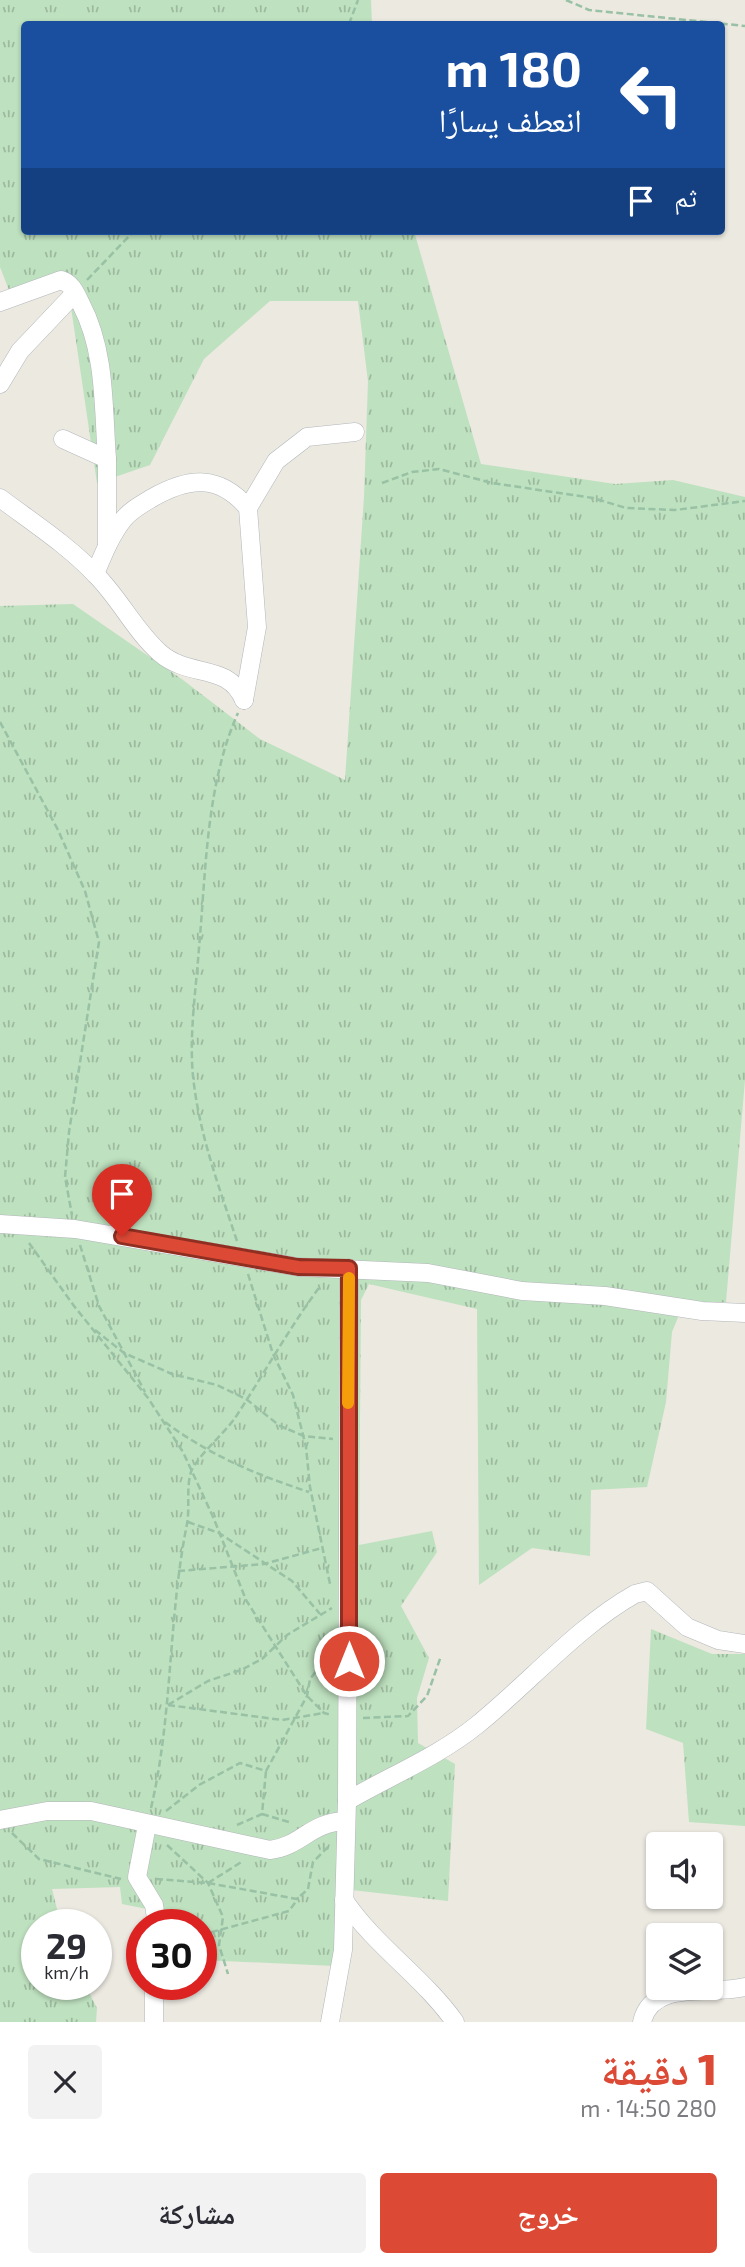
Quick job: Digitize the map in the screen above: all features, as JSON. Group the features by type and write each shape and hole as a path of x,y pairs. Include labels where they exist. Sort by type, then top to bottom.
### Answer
{"street":[{"path":"0,302 61,279 75,293 93,328 101,364 107,459 107,544"},
{"path":"0,384 20,351 75,293"},
{"path":"244,700 257,627 248,508 276,461 307,437 355,432"},
{"path":"63,439 107,459"},
{"path":"95,573 107,544 124,518 141,505 186,482 210,482 236,495 248,508"},
{"path":"0,498 95,573 160,653 175,664 230,678 238,686 244,700"},
{"path":"8,1225 75,1229 243,1258 428,1273 522,1291 604,1296 702,1311 745,1313"},
{"path":"330,2022 343,1950 347,1801 347,1440 341,1268"},
{"path":"347,1801 428,1757 476,1726 570,1644 635,1594 647,1591 687,1627 718,1640 745,1644"},
{"path":"5,1825 47,1811 91,1811 263,1849 283,1848 312,1829 346,1821"},
{"path":"147,1825 137,1877 155,1909"},
{"path":"344,1900 363,1927 410,1975 437,1997 455,2022"},
{"path":"642,2022 644,2012 655,2000 672,1993 720,1993 745,1987"},
{"path":"154,2000 155,2022"}],"path":[{"path":"350,21 358,0"},
{"path":"566,0 589,10 696,21"},
{"path":"725,24 745,26"},
{"path":"75,293 130,235"},
{"path":"382,483 412,472 439,469 492,483 593,498 626,508 675,510 745,501"},
{"path":"244,700 225,742 208,842 193,1074 204,1141 273,1354 293,1395 304,1436 311,1492 333,1595"},
{"path":"0,722 58,830 85,891 99,942 66,1166 75,1229 99,1306 148,1398 191,1470 246,1600 307,1696 324,1713"},
{"path":"8,1225 148,1398"},
{"path":"147,1825 161,1764 178,1571 187,1522 191,1470 246,1399 273,1354 341,1268"},
{"path":"90,1326 124,1353 173,1374 217,1385 246,1399 280,1426 304,1436 347,1440"},
{"path":"162,1420 208,1451 262,1477 311,1492"},
{"path":"187,1522 219,1532 292,1581 320,1614"},
{"path":"178,1571 264,1564 323,1548"},
{"path":"168,1705 208,1681 241,1670 262,1659 275,1644 335,1606 337,1617"},
{"path":"262,1814 266,1771 307,1696 310,1679 334,1649"},
{"path":"168,1705 282,1720 324,1713 348,1719 408,1716 427,1696 441,1656"},
{"path":"147,1825 199,1785 240,1763 266,1771"},
{"path":"210,1837 262,1814 312,1829"},
{"path":"5,1825 39,1859 115,1880 137,1877 208,1884 297,1899"},
{"path":"147,1825 208,1884 223,1917 219,1945 229,1974"},
{"path":"217,1931 289,1911 308,1889 313,1862 329,1846"},
{"path":"208,1884 263,1849"}],"green space":[{"path":"0,0 371,0 372,21 21,21 21,235 415,235 481,464 615,484 673,480 745,497 745,1080 726,1302 684,1303 672,1332 666,1402 647,1487 591,1490 590,1556 532,1548 479,1585 477,1309 369,1284 361,1300 359,1545 432,1531 437,1552 401,1606 429,1658 417,1698 418,1743 455,1764 448,1901 343,1889 335,1966 217,1961 217,1909 147,1909 122,1904 120,1887 52,1889 57,1909 21,1909 21,2000 93,2000 97,2008 96,2022 0,2022 0,606 73,604 183,680 260,739 345,780 364,497 368,381 358,301 270,301 204,359 150,465 97,483 68,287 14,303 0,267"},
{"path":"651,1629 712,1654 745,1654 745,1826 689,1822 683,1743 646,1729"}],"slow traffic":[{"path":"348,1403 349,1278"}],"route":[{"path":"122,1236 298,1267 349,1268 349,1661"}]}
